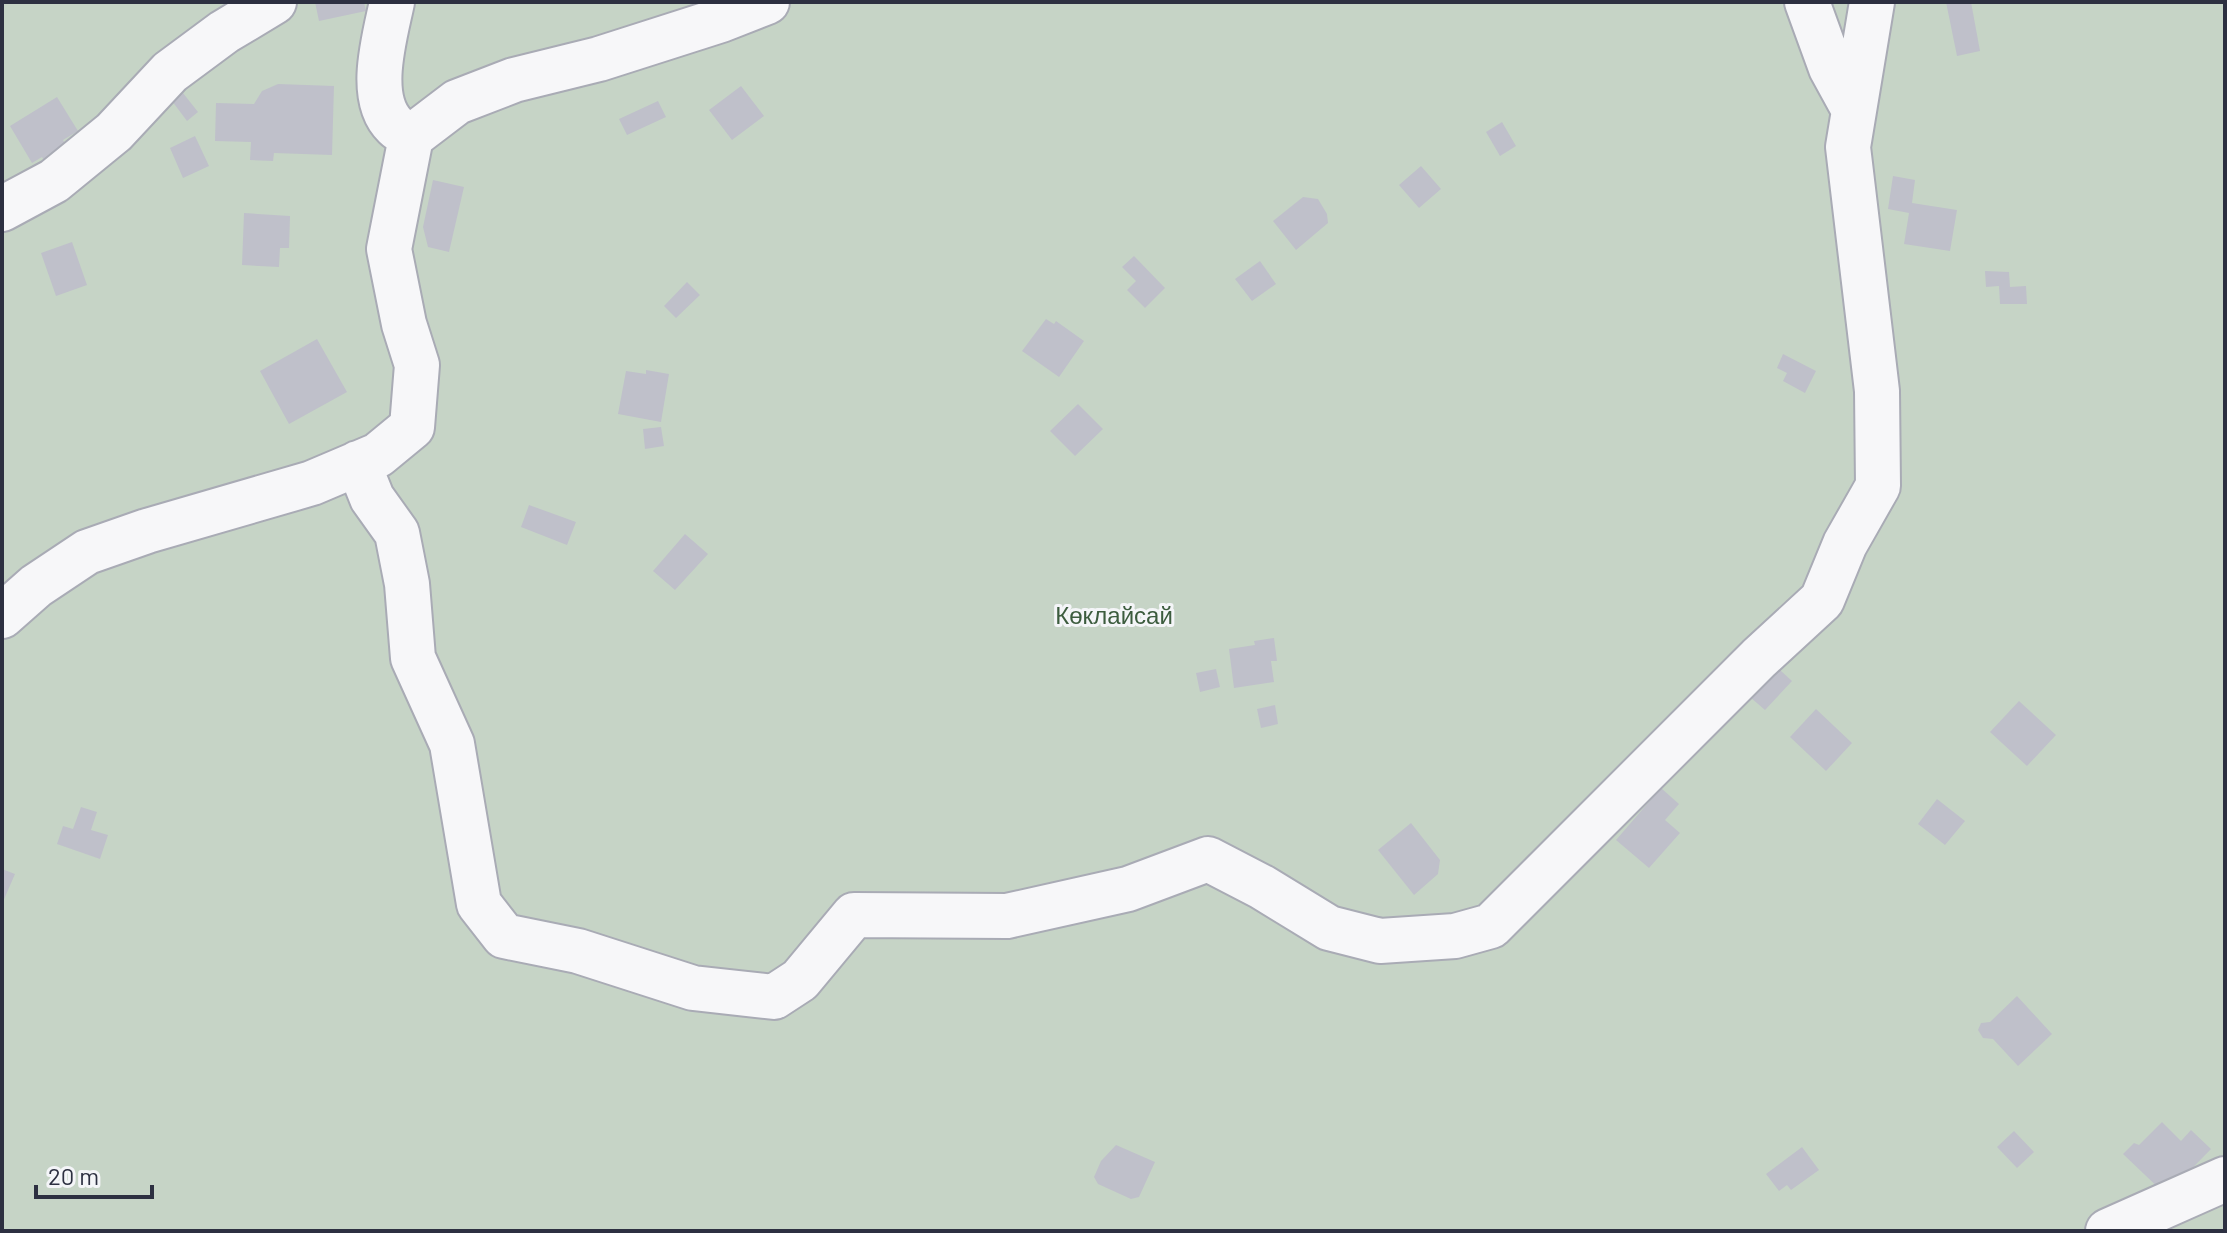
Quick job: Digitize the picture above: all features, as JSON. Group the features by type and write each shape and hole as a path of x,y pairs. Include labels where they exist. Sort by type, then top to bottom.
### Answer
{"street":[{"path":"2,209 54,181 114,132 170,72 224,32 274,2"},
{"path":"392,2 380,58 381,101 393,125 411,137"},
{"path":"2,616 36,586 87,552 147,531 312,483 378,455 412,427 417,365 404,324 389,249 411,137 457,102 514,80 599,59 767,2"},
{"path":"1807,2 1831,68 1854,110"},
{"path":"358,463 372,498 397,533 407,584 413,658 452,744 479,904 504,936 578,951 693,988 774,997 800,980 854,915 1007,916 1128,889 1208,859 1262,887 1329,928 1380,941 1455,936 1491,926 1759,658 1822,600 1845,544 1878,486 1877,391 1848,147 1872,2"},
{"path":"2108,1231 2225,1179"}],"green space":[{"name":"Көклайсай","path":"2,2 2225,2 2225,1231 2,1231"}],"building":[{"path":"315,2 364,2 366,11 319,21"},
{"path":"1946,2 1971,2 1980,51 1957,56"},
{"path":"278,84 334,86 332,155 274,153 273,161 250,160 251,142 215,141 216,103 254,104 262,91"},
{"path":"741,86 764,116 732,140 709,110"},
{"path":"183,93 198,112 187,121 172,101"},
{"path":"57,97 78,131 63,140 73,158 51,172 42,157 32,163 10,126"},
{"path":"658,101 666,117 627,135 619,119"},
{"path":"1502,122 1516,146 1500,156 1486,132"},
{"path":"195,136 209,166 183,178 170,148"},
{"path":"1421,166 1441,189 1419,208 1399,185"},
{"path":"1893,176 1915,180 1912,203 1957,210 1950,251 1904,244 1909,213 1888,209"},
{"path":"433,180 464,187 449,252 428,247 423,227"},
{"path":"1303,197 1318,199 1327,214 1328,223 1296,250 1273,221"},
{"path":"244,213 290,216 289,248 280,248 279,267 242,265"},
{"path":"72,242 87,285 56,296 41,253"},
{"path":"1134,256 1165,288 1145,308 1127,290 1136,281 1122,267"},
{"path":"1260,261 1276,284 1252,301 1235,279"},
{"path":"1985,271 2009,272 2010,287 2026,286 2027,304 2000,304 1999,286 1986,287"},
{"path":"687,282 700,295 676,318 664,306"},
{"path":"1046,319 1054,324 1056,321 1084,341 1059,377 1022,351"},
{"path":"317,339 347,392 289,424 260,371"},
{"path":"1783,354 1816,371 1805,393 1783,381 1787,373 1777,368"},
{"path":"646,370 669,374 661,422 618,414 626,371 646,374"},
{"path":"1078,404 1103,429 1075,456 1050,431"},
{"path":"661,427 664,446 645,449 643,429"},
{"path":"529,505 576,522 567,545 521,527"},
{"path":"685,534 708,554 675,590 653,571"},
{"path":"1274,638 1277,661 1271,661 1274,682 1234,688 1229,649"},
{"path":"1770,661 1792,681 1765,710 1743,691"},
{"path":"1216,669 1220,687 1200,692 1196,673"},
{"path":"2019,701 2056,735 2027,766 1990,732"},
{"path":"1275,705 1278,724 1261,728 1257,709"},
{"path":"1816,709 1852,743 1826,771 1790,737"},
{"path":"1661,788 1679,804 1665,820 1680,833 1649,868 1616,840"},
{"path":"1937,799 1965,821 1945,845 1918,824"},
{"path":"81,807 97,812 91,830 108,835 100,859 57,844 63,826 73,829"},
{"path":"1411,823 1440,860 1438,874 1414,895 1378,850"},
{"path":"2,869 15,874 2,904"},
{"path":"2017,996 2052,1034 2018,1066 1993,1039 1983,1038 1978,1030 1981,1023 1990,1022"},
{"path":"2162,1122 2181,1141 2191,1130 2211,1149 2166,1195 2123,1154 2134,1143 2139,1145"},
{"path":"2014,1131 2034,1152 2017,1168 1997,1147"},
{"path":"1116,1145 1155,1162 1139,1197 1131,1199 1098,1184 1094,1177 1101,1161"},
{"path":"1802,1147 1819,1170 1791,1190 1787,1185 1779,1191 1766,1174"}]}
